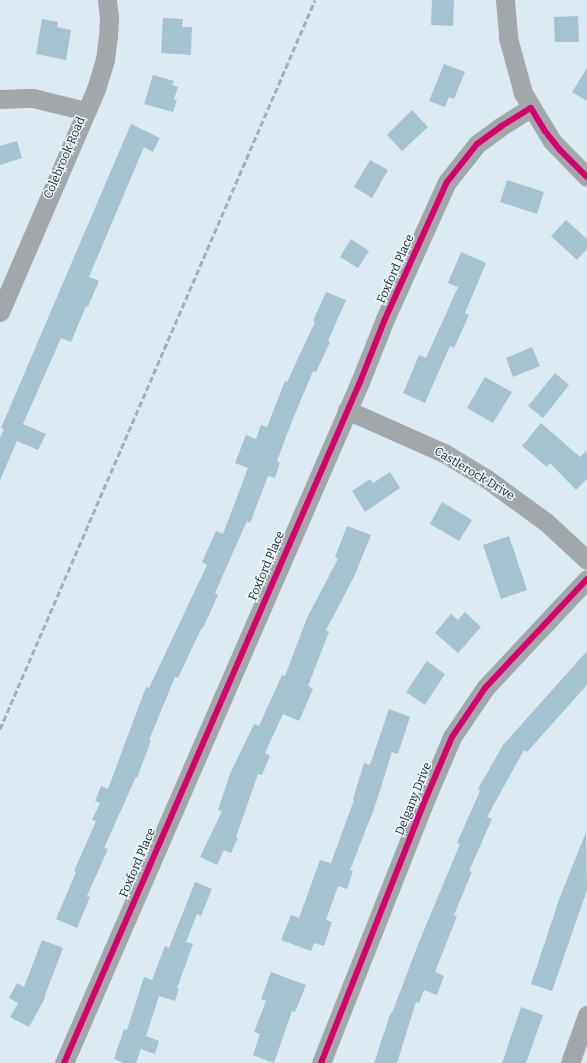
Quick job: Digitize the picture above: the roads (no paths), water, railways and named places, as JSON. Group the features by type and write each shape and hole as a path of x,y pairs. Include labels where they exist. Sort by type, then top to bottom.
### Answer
{"street":[{"name":"Colebrook Road","path":"0,312 96,89 105,60 109,17 107,0"},
{"path":"505,0 508,38 523,93 545,131 560,150 587,177"},
{"path":"0,99 19,97 33,98 86,111"},
{"name":"Foxford Place","path":"64,1063 385,319 447,182 477,144 500,127 531,108"},
{"name":"Castlerock Drive","path":"347,410 444,453 487,479 546,522 587,560"},
{"name":"Delgany Drive","path":"321,1063 423,805 452,737 485,688 587,579"},
{"path":"570,1063 587,1015"}],"railway":[{"path":"0,729 315,0"}]}
